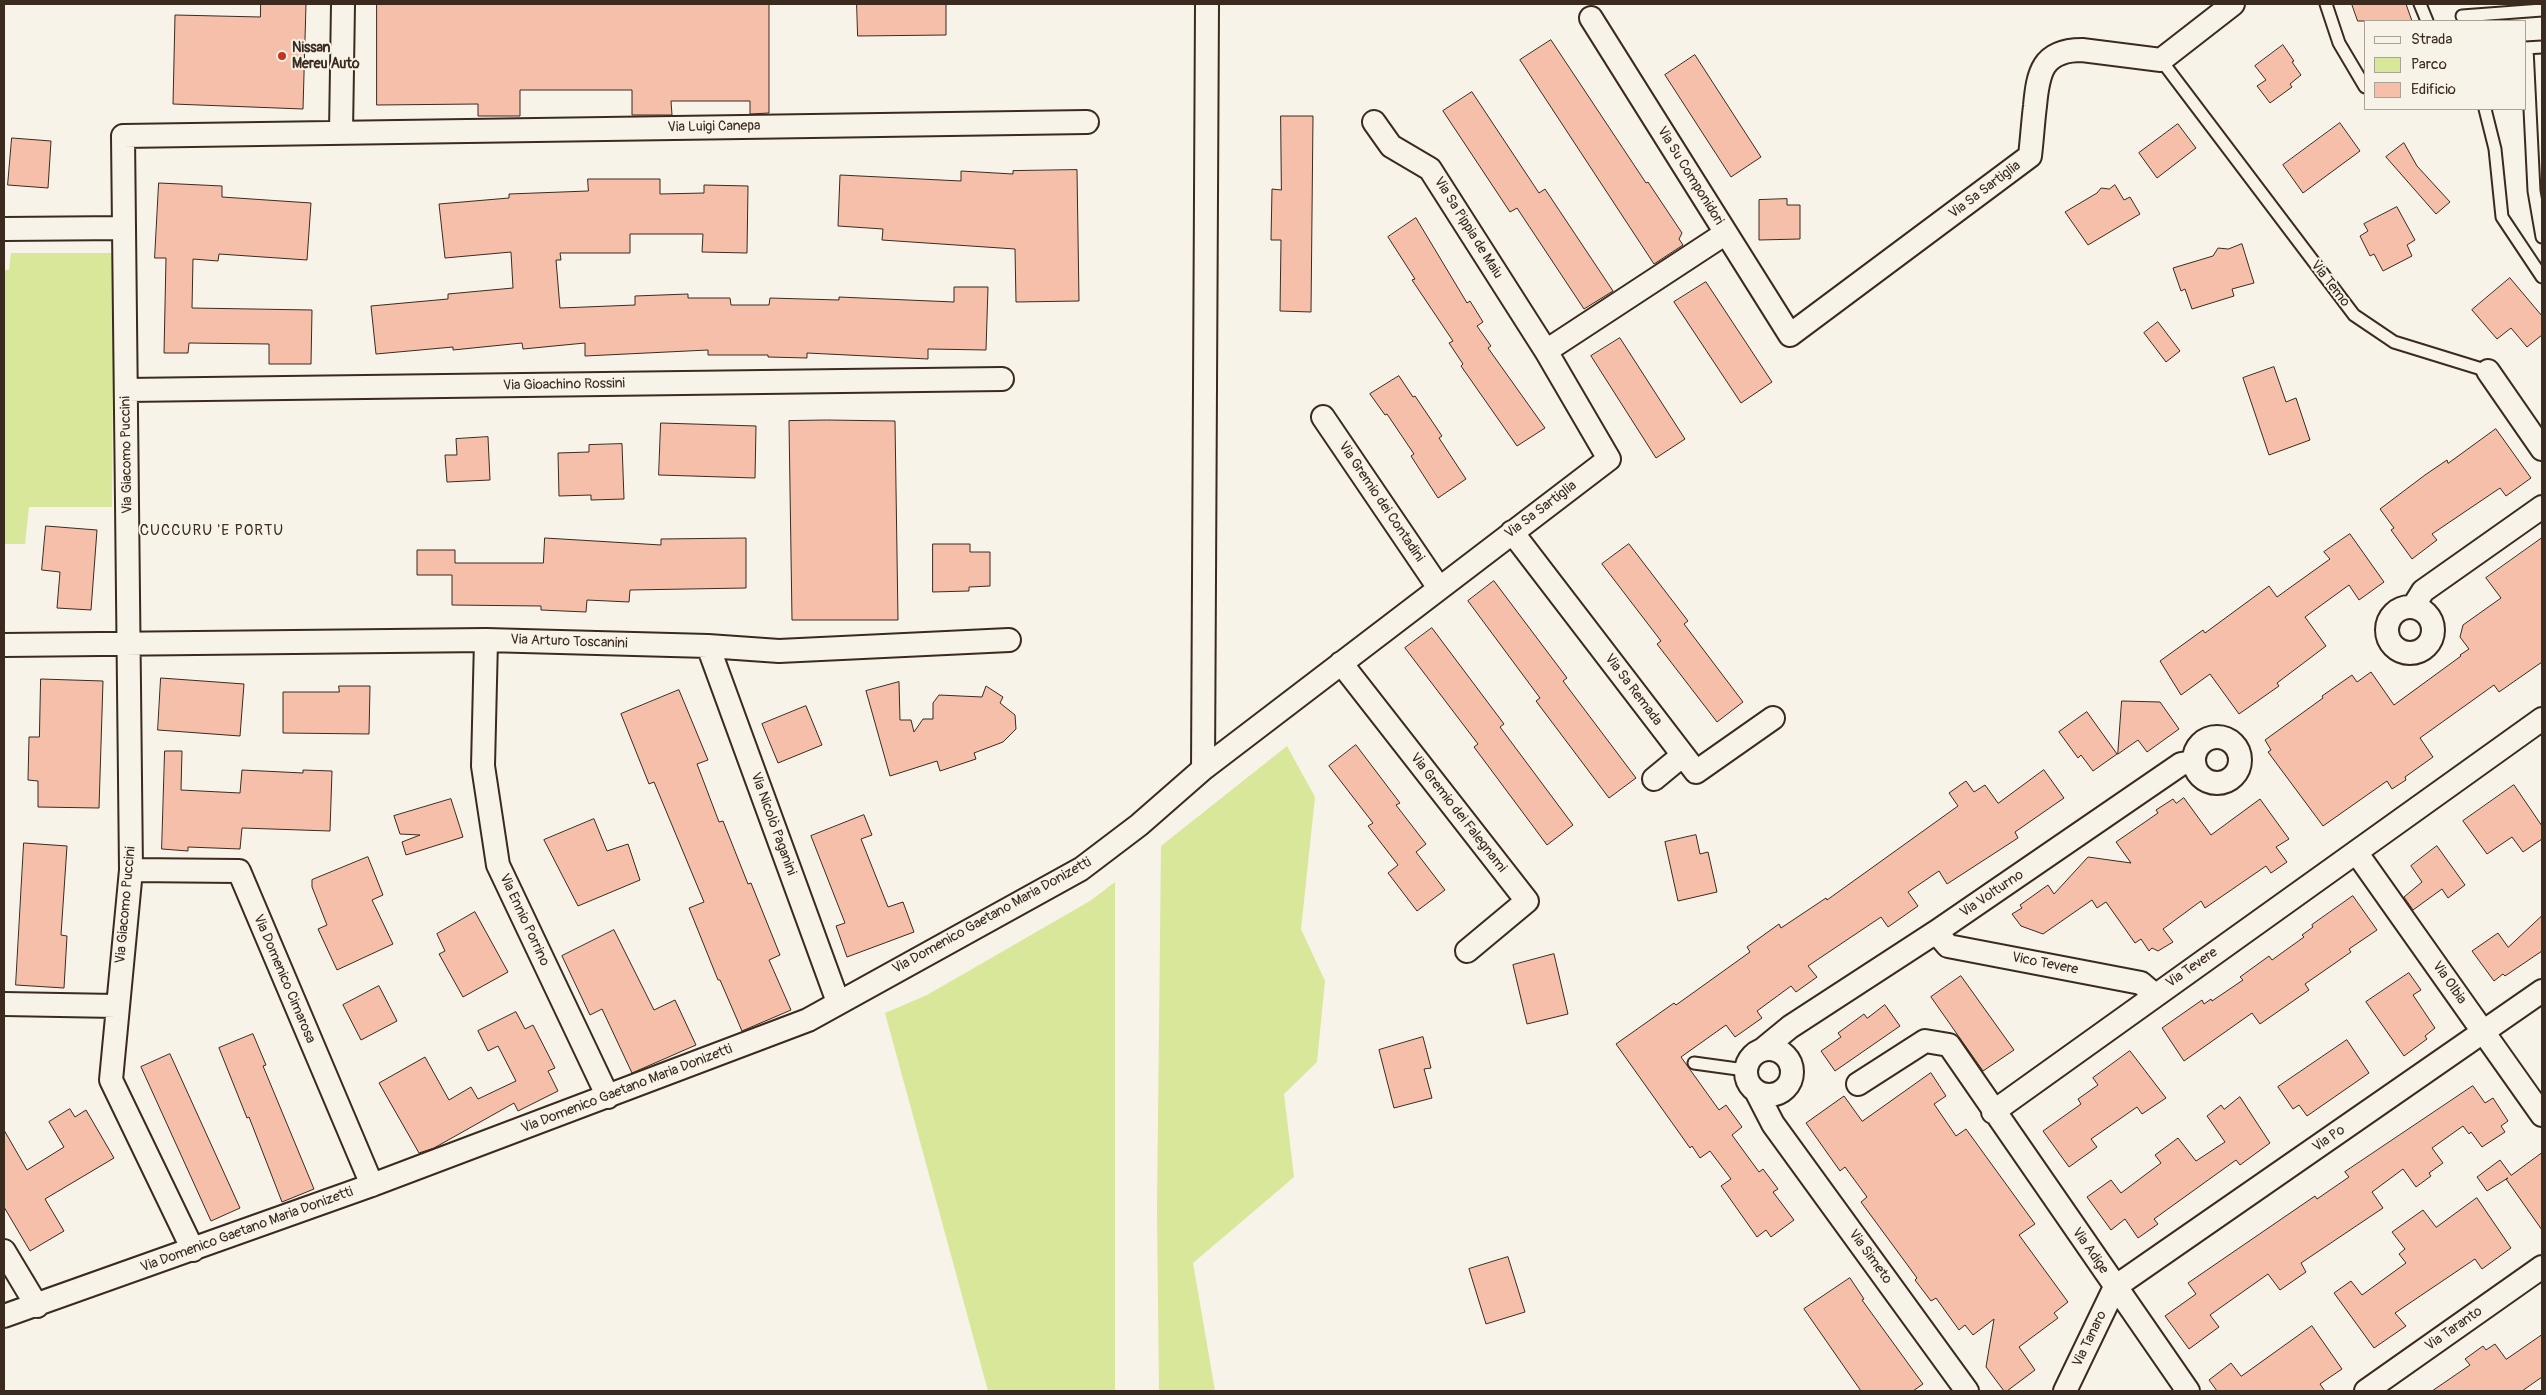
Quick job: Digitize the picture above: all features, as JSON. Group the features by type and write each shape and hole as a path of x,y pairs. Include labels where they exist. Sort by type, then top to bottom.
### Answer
{"street":[{"path":"341,132 342,4"},
{"path":"1203,769 1207,4"},
{"path":"2161,60 2233,4"},
{"name":"Via Su Componidori","path":"1591,18 1790,335"},
{"name":"Via Sa Sartiglia","path":"1790,335 2030,156 2036,87 2039,74 2046,62 2057,54 2069,50 2161,60"},
{"name":"Via Luigi Canepa","path":"341,132 1087,122"},
{"name":"Via Sa Pippia de Maiu","path":"1374,122 1391,146 1430,169 1546,351"},
{"name":"Via Giacomo Puccini","path":"193,1250 111,1080 116,1006 131,870 123,136 341,132"},
{"path":"4,229 124,228"},
{"path":"1546,351 1726,233"},
{"name":"Via Sa Sartiglia","path":"1203,769 1609,459 1546,351"},
{"name":"Via Temo","path":"2488,372 2542,449"},
{"name":"Via Gioachino Rossini","path":"126,390 1002,379"},
{"name":"Via Gremio dei Contadini","path":"1323,417 1439,588"},
{"path":"2413,607 2423,591 2542,507"},
{"name":"Via Sa Remada","path":"1512,532 1696,772 1773,718"},
{"name":"Via Arturo Toscanini","path":"4,644 486,640 708,646 779,650 1008,640"},
{"name":"Via Ennio Porrino","path":"486,640 483,766 498,865 608,1097"},
{"name":"Via Nicolò Paganini","path":"708,646 838,1002"},
{"name":"Via Gremio dei Falegnami","path":"1341,663 1527,901 1467,951"},
{"name":"Via Tevere","path":"1993,1112 2542,719"},
{"path":"1654,779 1683,755"},
{"name":"Via Volturno","path":"1762,1050 1790,1027 1936,932 2181,764 2193,762"},
{"name":"Via Domenico Gaetano Maria Donizetti","path":"4,1316 37,1306 372,1185 808,1020 1081,869 1139,825 1203,769"},
{"name":"Via Olbia","path":"2356,852 2542,1115"},
{"name":"Via Domenico Cimarosa","path":"131,870 238,871 372,1185"},
{"name":"Vico Tevere","path":"1936,932 1948,946 2140,983 2155,995"},
{"name":"Via Po","path":"2115,1287 2542,991"},
{"path":"4,1004 116,1006"},
{"path":"1788,1058 1790,1027"},
{"path":"1858,1084 1925,1040 1948,1045 1993,1112"},
{"path":"1773,1124 1784,1091 1790,1083 1792,1065 1788,1058 1780,1051 1762,1050 1748,1061 1745,1070 1746,1079 1758,1093 1767,1096 1784,1091"},
{"name":"Via Simeto","path":"1758,1093 1773,1124 1967,1391"},
{"name":"Via Adige","path":"1993,1112 2188,1391"},
{"path":"4,1251 37,1306"},
{"name":"Via Taranto","path":"2366,1391 2542,1267"},
{"name":"Via Tanaro","path":"2065,1391 2115,1287"}],"lane":[{"path":"2326,4 2339,43 2364,85"},
{"path":"2420,4 2427,20"},
{"path":"2459,4 2463,18 2542,10"},
{"path":"2542,47 2526,48 2534,191 2542,237"},
{"name":"Via Temo","path":"2161,60 2354,315 2394,342 2488,372"},
{"path":"2485,110 2495,149 2502,217 2542,277"},
{"path":"1694,1063 1745,1070"}],"green space":[{"path":"11,253 114,253 112,507 29,507 25,544 4,544 4,270 9,270"},
{"path":"1287,746 1315,797 1301,929 1325,981 1317,1062 1284,1094 1294,1177 1193,1263 1215,1391 1159,1391 1157,1210 1161,846"},
{"path":"1115,882 1115,1391 988,1391 885,1013 927,995 1090,901"}],"building":[{"path":"261,4 306,4 303,109 173,104 175,15 260,17"},
{"path":"377,4 769,4 769,113 750,114 750,101 671,101 672,115 632,115 632,90 520,90 520,116 478,116 478,104 377,105"},
{"path":"857,4 946,4 946,35 858,36"},
{"path":"2352,4 2406,4 2412,20 2364,20 2358,21"},
{"path":"1551,40 1646,183 1648,182 1682,233 1679,239 1683,245 1654,264 1520,60"},
{"path":"2283,45 2301,75 2290,84 2292,87 2270,103 2257,86 2266,80 2255,66"},
{"path":"1695,55 1761,157 1731,177 1665,75"},
{"path":"1472,92 1539,193 1545,189 1613,291 1584,309 1517,208 1510,212 1443,111"},
{"path":"1281,116 1313,116 1311,312 1280,311 1281,240 1271,240 1272,189 1281,190"},
{"path":"2340,123 2360,151 2303,193 2283,165"},
{"path":"2178,124 2196,148 2157,178 2139,153"},
{"path":"12,138 51,141 48,188 8,185"},
{"path":"2404,143 2417,166 2450,202 2436,214 2386,157"},
{"path":"1077,170 1079,301 1016,302 1015,249 882,240 883,229 838,226 840,175 961,181 961,171 1013,174 1013,171"},
{"path":"588,179 660,179 660,194 704,193 704,185 748,186 747,253 702,252 703,234 630,234 630,253 560,253 561,260 556,260 560,308 635,305 635,296 688,294 688,298 730,298 731,305 769,305 770,298 839,300 839,297 954,302 954,287 988,287 986,350 928,349 928,359 807,353 807,358 768,357 768,355 708,355 708,350 585,356 585,343 523,349 522,343 453,350 453,347 376,354 371,306 448,299 448,294 513,288 511,252 445,258 439,204 509,198 509,194 588,191"},
{"path":"159,183 222,186 222,197 311,203 307,260 219,254 218,261 193,259 192,308 312,310 311,364 269,364 269,344 189,343 188,353 164,353 166,258 155,258"},
{"path":"2115,185 2124,200 2130,197 2140,214 2088,245 2065,212 2097,193 2101,188 2109,189"},
{"path":"1787,199 1787,205 1800,205 1800,239 1759,240 1759,200"},
{"path":"2397,207 2415,240 2407,245 2412,256 2383,271 2374,254 2370,256 2360,236 2368,231 2364,224"},
{"path":"1416,218 1467,303 1470,301 1483,322 1477,326 1491,346 1488,348 1545,428 1517,446 1461,366 1463,364 1449,343 1453,341 1412,280 1415,279 1388,237"},
{"path":"2242,244 2254,283 2232,289 2234,296 2192,309 2185,289 2181,291 2173,268 2213,256 2218,248 2228,249"},
{"path":"2510,278 2542,316 2542,335 2527,347 2511,328 2497,339 2472,310"},
{"path":"1706,282 1772,382 1741,403 1674,302"},
{"path":"2158,322 2180,351 2166,362 2144,333"},
{"path":"1620,338 1685,439 1656,458 1591,356"},
{"path":"2274,367 2286,402 2296,398 2310,440 2269,455 2243,378"},
{"path":"1399,376 1442,436 1439,438 1466,479 1438,498 1411,456 1414,454 1387,414 1385,415 1370,394"},
{"path":"789,421 895,421 898,620 792,620"},
{"path":"661,423 756,426 755,478 659,475"},
{"path":"2496,429 2531,478 2506,496 2500,488 2432,534 2437,540 2412,559 2391,530 2394,528 2380,509 2425,475 2447,460 2448,463"},
{"path":"488,437 490,480 447,482 445,455 457,455 456,439"},
{"path":"622,444 624,499 591,500 591,495 559,496 558,453 589,452 589,445"},
{"path":"46,526 97,530 91,610 57,608 60,572 42,570"},
{"path":"2350,534 2384,582 2359,600 2349,585 2305,617 2326,646 2277,683 2279,686 2239,714 2210,674 2181,695 2160,661 2203,630 2205,633 2269,586 2277,597 2330,559 2324,552"},
{"path":"545,538 661,545 661,539 746,538 746,588 630,590 629,602 587,600 586,612 541,610 541,606 452,605 452,575 417,575 417,550 455,550 455,563 543,563"},
{"path":"2542,538 2542,662 2499,692 2494,685 2420,738 2433,757 2405,777 2406,780 2392,789 2387,781 2323,826 2268,752 2271,750 2265,740 2352,675 2357,682 2371,672 2394,705 2469,649 2460,637 2463,625 2501,598 2486,578"},
{"path":"933,544 970,544 970,552 990,552 990,586 969,587 969,591 933,592"},
{"path":"1629,544 1688,621 1684,624 1743,702 1717,722 1657,644 1661,641 1602,564"},
{"path":"1494,581 1567,678 1563,681 1636,778 1609,798 1536,701 1540,698 1468,601"},
{"path":"1432,628 1504,724 1500,727 1573,825 1547,845 1474,747 1478,744 1405,648"},
{"path":"161,678 244,684 240,736 158,730"},
{"path":"41,679 103,681 99,808 38,807 38,781 28,780 29,737 39,737"},
{"path":"899,682 900,720 911,720 914,732 923,719 933,719 933,703 939,695 982,697 986,686 1003,697 1000,703 1015,715 1016,729 1003,742 974,753 976,759 940,771 937,761 890,776 866,691"},
{"path":"339,686 370,686 369,734 283,733 283,692 339,692"},
{"path":"679,690 708,760 697,764 719,822 723,821 748,884 751,883 780,955 769,960 791,1010 742,1031 720,980 718,980 689,908 704,902 654,782 649,784 621,714"},
{"path":"2122,701 2160,702 2179,729 2147,752 2138,740 2118,754"},
{"path":"806,706 822,745 778,763 762,724"},
{"path":"2087,712 2117,754 2093,771 2081,755 2078,758 2059,732"},
{"path":"1356,745 1400,803 1396,805 1426,844 1416,852 1445,890 1417,911 1388,873 1398,865 1368,826 1373,823 1329,766"},
{"path":"165,751 182,751 181,790 240,793 242,770 303,773 303,770 332,771 330,831 242,828 240,849 188,847 188,851 162,849"},
{"path":"2044,770 2064,798 2015,832 2018,838 1947,884 1939,871 1908,892 1918,906 1888,927 1881,917 1808,966 1817,977 1796,992 1791,986 1757,1011 1762,1018 1735,1037 1726,1025 1681,1057 1719,1110 1726,1105 1742,1127 1732,1135 1759,1172 1763,1169 1778,1189 1773,1192 1794,1220 1771,1237 1766,1230 1757,1237 1721,1186 1731,1179 1710,1151 1700,1158 1692,1146 1690,1148 1616,1044 1674,1003 1676,1005 1750,952 1747,947 1779,924 1781,928 1826,898 1827,900 1958,806 1949,793 1966,781 1974,792 1985,785 1998,803"},
{"path":"2514,785 2542,826 2542,839 2523,852 2512,837 2487,854 2463,821"},
{"path":"2184,798 2211,835 2260,799 2289,839 2276,847 2287,862 2271,873 2266,866 2205,908 2201,901 2163,929 2173,942 2158,951 2152,948 2149,951 2141,939 2135,943 2106,902 2097,908 2092,900 2043,934 2021,926 2012,914 2022,908 2020,905 2048,885 2054,894 2088,857 2131,863 2116,842 2158,813 2156,810 2173,799 2176,803"},
{"path":"451,799 463,837 406,855 402,842 420,835 400,834 394,816"},
{"path":"864,815 872,835 861,839 888,907 903,902 914,932 847,957 836,926 845,923 811,836"},
{"path":"594,819 607,851 628,844 640,880 578,906 544,840"},
{"path":"1696,835 1700,854 1708,852 1717,892 1678,901 1665,842"},
{"path":"24,843 67,846 61,935 67,936 64,988 16,985"},
{"path":"2437,846 2465,885 2448,898 2442,889 2413,910 2404,897 2422,882 2411,866"},
{"path":"368,857 383,895 372,900 393,944 337,970 318,929 327,925 312,887 312,880"},
{"path":"2353,896 2377,930 2349,949 2351,952 2305,984 2309,990 2260,1024 2252,1013 2184,1061 2162,1028 2202,1000 2204,1004 2211,999 2212,1001 2243,980 2240,977 2269,956 2272,960 2304,937 2302,935 2313,927 2312,925"},
{"path":"475,912 508,972 463,997 439,954 445,951 437,934"},
{"path":"2542,916 2542,951 2505,976 2503,974 2494,981 2472,951 2498,933 2508,947"},
{"path":"614,930 654,1010 675,1000 696,1045 632,1073 602,1009 590,1015 562,956"},
{"path":"1554,954 1568,1014 1527,1024 1513,965"},
{"path":"2409,973 2421,990 2413,995 2435,1028 2425,1036 2427,1039 2404,1056 2366,1002"},
{"path":"1961,976 2014,1050 1983,1071 1931,997"},
{"path":"379,986 397,1021 361,1040 343,1005"},
{"path":"1885,1005 1900,1026 1835,1071 1821,1051 1841,1037 1838,1033 1864,1014 1867,1018"},
{"path":"516,1012 525,1029 533,1025 555,1068 548,1071 558,1091 518,1111 514,1103 434,1148 419,1153 379,1083 425,1057 449,1100 471,1087 478,1099 516,1081 498,1046 488,1051 478,1031"},
{"path":"253,1034 266,1065 263,1066 314,1189 282,1202 249,1117 247,1118 219,1048"},
{"path":"1423,1037 1431,1068 1424,1069 1432,1098 1394,1108 1379,1050"},
{"path":"2347,1040 2369,1073 2307,1116 2299,1105 2293,1109 2278,1087"},
{"path":"2130,1051 2166,1098 2142,1114 2137,1107 2091,1139 2097,1147 2069,1167 2043,1131 2081,1104 2078,1099 2098,1085 2093,1078"},
{"path":"170,1054 240,1208 211,1221 141,1067"},
{"path":"1931,1073 1946,1096 1934,1104 1956,1136 1966,1129 2035,1224 2019,1235 2068,1302 2054,1313 2058,1318 2019,1347 2035,1370 2007,1391 2004,1391 1986,1367 1994,1319 1973,1335 1965,1325 1959,1330 1936,1298 1931,1301 1915,1280 1917,1278 1861,1202 1867,1197 1845,1167 1840,1171 1806,1123 1844,1096 1862,1121"},
{"path":"2473,1086 2485,1103 2493,1098 2508,1121 2501,1126 2505,1132 2482,1147 2471,1132 2469,1134 2463,1126 2432,1148 2443,1163 2429,1173 2431,1176 2416,1187 2403,1169 2372,1192 2383,1208 2301,1263 2306,1272 2280,1290 2268,1274 2210,1315 2219,1327 2189,1349 2165,1316 2196,1294 2188,1283 2315,1196 2317,1199 2349,1177 2345,1172"},
{"path":"2240,1097 2270,1143 2240,1165 2236,1160 2154,1219 2158,1224 2138,1238 2125,1219 2111,1230 2087,1197 2111,1180 2121,1193 2161,1163 2155,1155 2178,1138 2196,1161 2225,1142 2207,1116 2221,1105 2224,1109"},
{"path":"70,1109 75,1117 86,1110 114,1158 45,1199 64,1231 30,1251 4,1207 4,1130 27,1170 64,1147 49,1122"},
{"path":"2542,1153 2542,1230 2506,1179 2487,1191 2477,1177 2500,1160 2511,1175"},
{"path":"2477,1198 2511,1248 2482,1269 2475,1259 2395,1313 2406,1326 2374,1348 2334,1293 2351,1281 2362,1295 2406,1263 2399,1254 2405,1249 2392,1232 2423,1210 2436,1227"},
{"path":"1508,1257 1525,1312 1486,1324 1469,1269"},
{"path":"1850,1278 1864,1299 1862,1300 1923,1384 1913,1391 1861,1391 1804,1309"},
{"path":"2312,1326 2342,1369 2320,1384 2325,1391 2217,1391 2209,1380 2231,1363 2241,1376"},
{"path":"2542,1335 2542,1377 2522,1391 2432,1391 2470,1365 2465,1359 2483,1346 2486,1350 2495,1344 2506,1359"}],"place":[{"name":"Nissan Mereu Auto","path":"282,56"}],"district":[{"name":"CUCCURU 'E PORTU","path":"212,531"}]}
